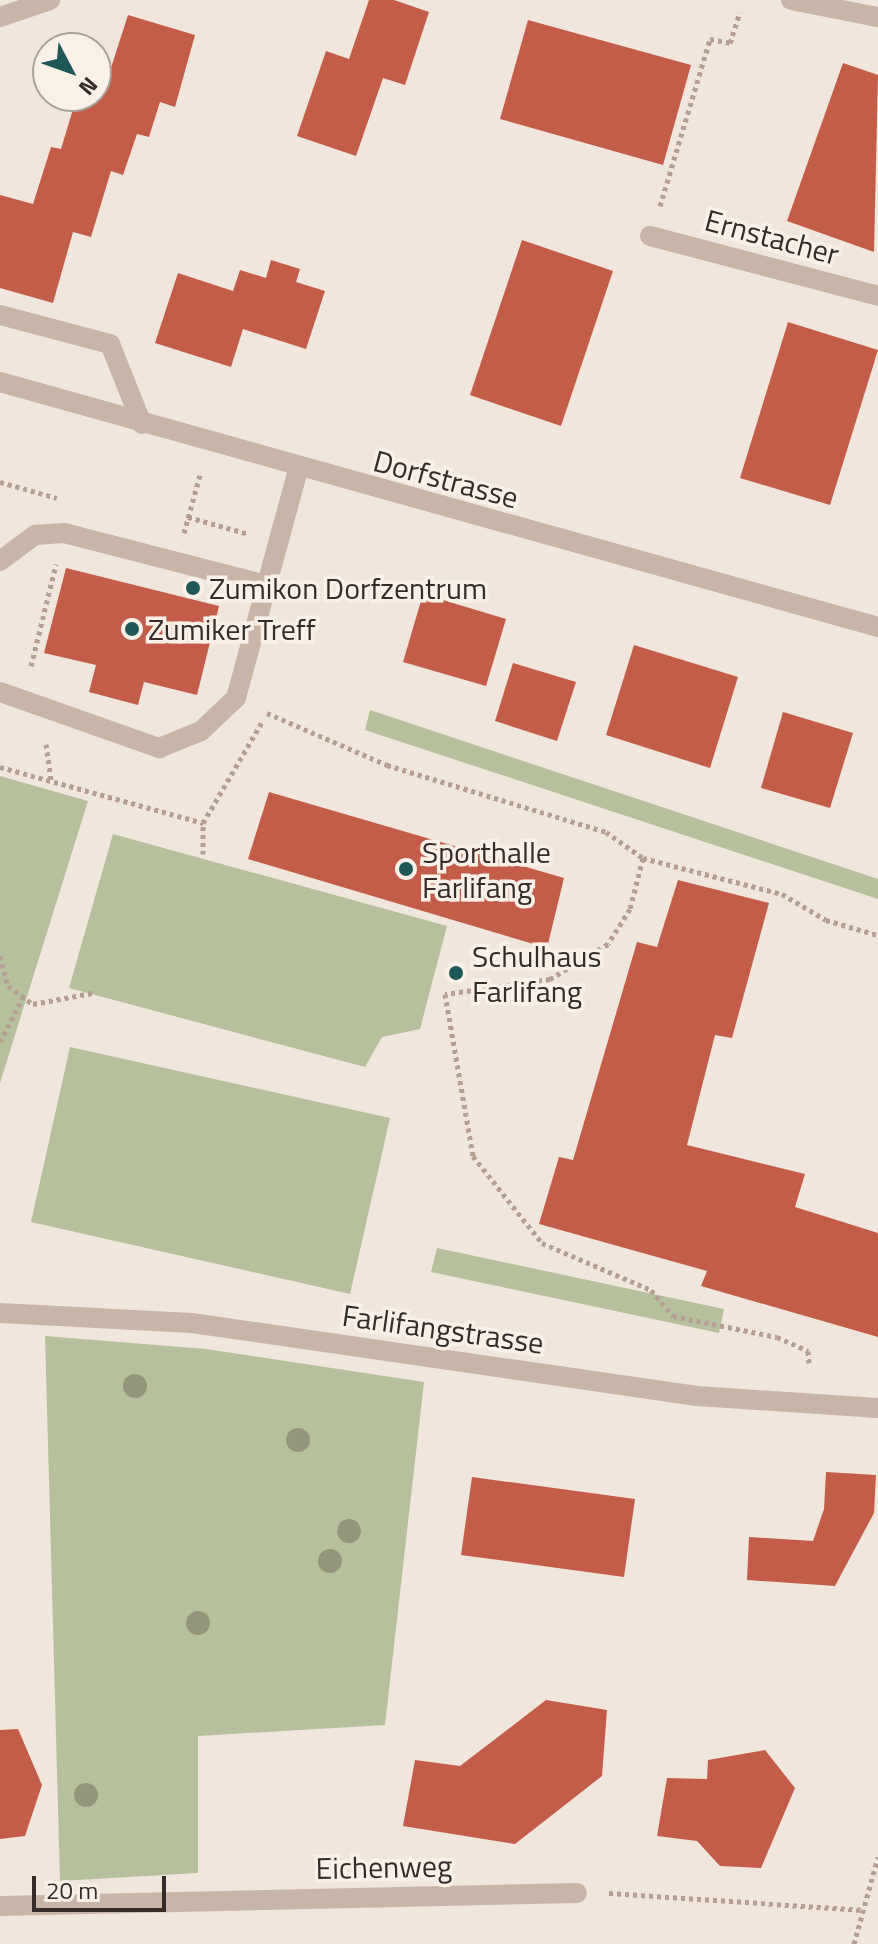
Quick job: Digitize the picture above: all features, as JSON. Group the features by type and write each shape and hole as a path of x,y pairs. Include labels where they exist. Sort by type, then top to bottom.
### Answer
{"street":[{"path":"0,17 50,0"},
{"path":"791,0 878,17"},
{"name":"Ernstacher","path":"650,236 878,296"},
{"path":"0,315 110,344 142,424"},
{"name":"Dorfstrasse","path":"0,382 298,470 878,627"},
{"path":"0,692 159,748 201,731 236,698 298,470"},
{"path":"0,561 35,535 64,533 267,585"},
{"name":"Farlifangstrasse","path":"0,1313 192,1323 697,1396 878,1408"},
{"name":"Eichenweg","path":"0,1906 577,1893"}],"path":[{"path":"657,213 710,39 730,43 740,13"},
{"path":"183,535 200,475"},
{"path":"188,517 251,535"},
{"path":"36,673 29,664 58,557"},
{"path":"203,854 203,823 267,712 387,765 606,832 643,858 782,894 826,920 878,935"},
{"path":"40,740 53,765 51,781"},
{"path":"0,767 203,823"},
{"path":"643,858 630,909 608,944 550,979 445,994 473,1156 542,1243 651,1290 673,1316 777,1337 808,1351 809,1363"},
{"path":"0,956 8,986 33,1004 92,993"},
{"path":"0,1042 23,997"},
{"path":"854,1944 878,1857"},
{"path":"577,1893 863,1910"}],"green space":[{"path":"370,710 878,879 878,899 365,730"},
{"path":"0,776 88,801 0,1083"},
{"path":"113,834 447,926 420,1029 382,1037 365,1067 69,988"},
{"path":"70,1047 390,1118 350,1294 31,1222"},
{"path":"437,1248 724,1309 719,1333 431,1272"},
{"path":"45,1336 206,1349 424,1382 385,1725 198,1736 198,1873 60,1881"}],"building":[{"path":"369,0 394,0 429,12 405,85 383,78 356,156 297,136 326,51 349,59"},
{"path":"128,15 195,35 175,107 160,102 149,137 137,134 123,175 111,171 91,237 73,232 53,303 0,288 0,195 33,204 51,147 61,149 72,112 112,112 112,65"},
{"path":"528,20 691,65 663,165 500,119"},
{"path":"843,63 878,75 874,252 787,221"},
{"path":"522,240 613,271 561,426 470,395"},
{"path":"271,260 300,269 296,282 325,291 306,349 243,329 231,367 155,343 178,273 233,291 240,270 266,278"},
{"path":"788,322 878,350 830,505 740,478"},
{"name":"Zumiker Treff","path":"66,568 219,606 197,695 144,682 138,705 89,692 96,665 44,653"},
{"path":"423,594 506,619 486,686 403,662"},
{"path":"634,645 738,677 710,768 606,735"},
{"path":"513,663 576,682 557,741 495,721"},
{"path":"783,712 853,733 830,808 761,788"},
{"name":"Sporthalle Farlifang","path":"269,792 564,878 547,948 248,859"},
{"name":"Schulhaus Farlifang","path":"678,880 769,903 732,1038 715,1035 687,1145 805,1174 795,1207 878,1233 878,1337 701,1286 707,1271 539,1224 559,1157 573,1160 637,942 657,947"},
{"path":"826,1472 876,1475 874,1513 835,1586 747,1580 749,1537 813,1541 824,1509"},
{"path":"472,1477 635,1499 624,1577 461,1555"},
{"path":"546,1700 607,1710 602,1776 515,1844 403,1826 415,1760 460,1766"},
{"path":"18,1729 42,1785 25,1836 0,1839 0,1730"},
{"path":"765,1750 795,1788 761,1868 720,1866 697,1841 657,1836 667,1778 707,1779 708,1760"}],"place":[{"name":"Zumikon Dorfzentrum","path":"193,588"},
{"name":"Zumiker Treff","path":"132,629"},
{"name":"Sporthalle Farlifang","path":"406,869"},
{"name":"Schulhaus Farlifang","path":"456,973"}]}
